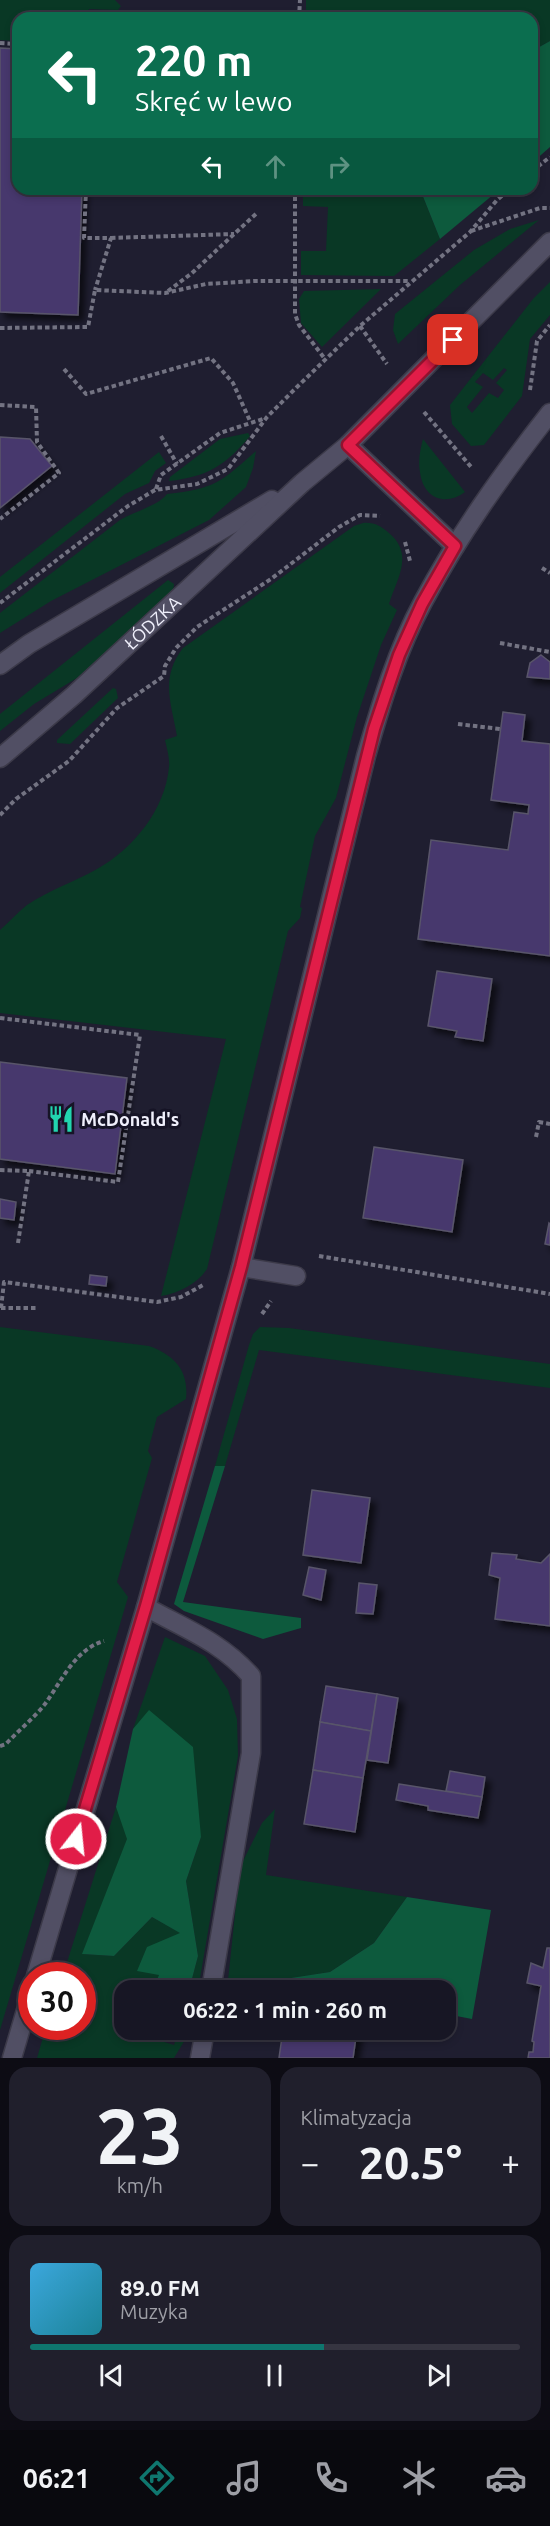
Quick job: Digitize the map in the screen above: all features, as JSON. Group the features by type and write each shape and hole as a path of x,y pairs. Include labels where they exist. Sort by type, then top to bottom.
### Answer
{"street":[{"name":"ŁÓDZKA","path":"0,758 74,695 302,483 348,445 550,242"},
{"path":"40,1962 146,1606 239,1275 374,729 399,655 422,604 455,546 502,474 550,413"},
{"path":"348,445 455,546"},
{"name":"ŁÓDZKA","path":"0,665 29,644 302,483"},
{"path":"239,1275 296,1276"},
{"path":"146,1606 216,1644 238,1661 251,1676 253,1714 251,1753 213,1980"},
{"path":"12,2058 18,2038"},
{"path":"200,2058 203,2040"}],"path":[{"path":"538,166 550,157"},
{"path":"86,195 84,238 234,234"},
{"path":"295,195 293,282 295,314 299,325 325,359"},
{"path":"0,603 128,506 156,490 197,484 228,469 267,417 325,359 410,281 470,231 503,195"},
{"path":"470,231 507,221 540,208 550,208"},
{"path":"165,293 192,273 258,212"},
{"path":"0,328 88,327 95,290 111,238"},
{"path":"95,290 165,293 206,284 255,281 410,281"},
{"path":"529,395 537,341 550,325"},
{"path":"64,369 86,394 211,358 233,383 250,421"},
{"path":"0,405 36,407 37,442 59,473 0,519"},
{"path":"156,490 161,475 220,432 267,417"},
{"path":"161,436 177,464"},
{"path":"480,459 473,468 502,474"},
{"path":"0,814 16,799 69,761 117,708 164,676 165,666 176,648 197,627 271,579 339,527 360,515 380,516 386,520"},
{"path":"402,534 410,557 409,566"},
{"path":"542,567 550,573"},
{"path":"500,643 550,652"},
{"path":"458,724 501,729"},
{"path":"0,1018 140,1035 118,1182 29,1171 0,1170"},
{"path":"536,1137 539,1122 550,1124"},
{"path":"18,1243 29,1171"},
{"path":"318,1256 550,1294"},
{"path":"38,1308 0,1308 4,1282 157,1302 190,1294 209,1278 239,1275"},
{"path":"0,1746 6,1744 43,1706 66,1671 88,1648 100,1642 137,1634"}],"green space":[{"path":"0,0 115,0 121,6 118,10 89,9 89,12 12,12 12,41 0,40"},
{"path":"306,0 550,0 550,41 538,48 538,12 306,12"},
{"path":"550,41 550,147 538,158 538,48"},
{"path":"303,195 422,195 440,239 394,276 301,275 301,251 326,251 328,207 303,206"},
{"path":"422,195 493,195 440,239"},
{"path":"539,220 460,285 398,344 393,330 395,314 474,250 510,229"},
{"path":"550,282 550,315 530,339 522,396 484,445 471,446 452,424 450,405 533,299","holes":["504,368 507,370 496,383 504,390 498,398 489,393 472,413 467,407 483,387 475,382 483,373 493,380"]},
{"path":"381,289 322,347 301,323 299,299 304,291"},
{"path":"248,433 250,436 233,455 215,468 205,473 169,481 170,477 220,439"},
{"path":"423,439 465,492 457,497 443,499 430,494 425,488 419,464"},
{"path":"256,451 246,487 209,520 51,601 0,633 0,613 120,520 152,505 167,494 196,490 216,482"},
{"path":"159,452 166,463 155,471 149,483 125,494 0,593 0,577"},
{"path":"363,523 383,528 397,541 401,550 399,577 389,604 397,610 381,645 357,717 336,798 315,836 300,907 302,908 300,918 288,931 207,1269 187,1287 161,1296 226,1039 0,1013 0,930 35,900 110,861 123,851 145,827 154,813 166,783 169,757 165,740 177,736 170,701 169,680 176,659 183,648 354,526"},
{"path":"168,580 174,584 173,591 77,678 34,704 0,731 0,714"},
{"path":"113,688 116,689 118,698 70,744 57,743 57,740"},
{"path":"0,1327 149,1346 166,1354 178,1365 185,1380 186,1399 157,1417 148,1451 152,1458 117,1582 128,1597 20,1962 18,1962 18,1969 0,2030"},
{"path":"260,1327 289,1328 550,1364 550,1388 259,1350 225,1466 215,1466 249,1345 253,1334"},
{"path":"215,1466 225,1466 183,1602 301,1618 301,1628 263,1639 184,1611 174,1604"},
{"path":"165,1637 205,1656 228,1690 237,1719 238,1756 200,1980 192,1980 198,1956 186,1881 201,1837 150,1711 133,1729"},
{"path":"149,1710 193,1747 201,1837 186,1881 198,1956 192,1980 157,1980 159,1975 137,1971 147,1947 180,1933 152,1917 114,1956 82,1954 127,1839 116,1807 133,1729"},
{"path":"116,1807 128,1838 83,1954 114,1956 152,1917 181,1933 158,1980 114,1980 114,2040 161,2040 174,2045 176,2040 185,2040 174,2058 37,2058 42,2040 96,2040 96,1962 67,1962"},
{"path":"275,1809 266,1875 407,1897 374,1943 330,1972 292,1978 292,1980 228,1980 240,1867 262,1823"},
{"path":"407,1897 491,1910 472,2019 456,2016 456,1980 291,1980 291,1978 330,1972 374,1943"}],"building":[{"path":"0,48 12,49 12,195 82,195 78,315 0,312"},
{"path":"0,437 30,439 52,466 0,508"},
{"path":"541,655 550,662 550,679 527,677 530,663"},
{"path":"503,712 525,715 522,741 550,744 550,956 418,939 431,840 508,850 514,812 528,814 529,805 491,800"},
{"path":"437,971 492,979 483,1041 455,1037 457,1031 428,1026"},
{"name":"McDonald's","path":"0,1062 127,1078 115,1174 0,1159"},
{"path":"374,1147 463,1160 452,1232 363,1218"},
{"path":"0,1199 16,1202 14,1220 0,1218"},
{"path":"550,1224 550,1245 545,1244"},
{"path":"90,1275 107,1277 106,1286 89,1284"},
{"path":"312,1490 370,1498 361,1563 303,1555"},
{"path":"492,1553 517,1555 516,1559 541,1563 550,1554 550,1626 495,1619 500,1578 489,1575"},
{"path":"309,1567 326,1570 321,1600 303,1595"},
{"path":"359,1583 377,1585 373,1614 356,1613"},
{"path":"326,1686 377,1694 371,1731 320,1722"},
{"path":"377,1694 398,1698 388,1763 367,1760"},
{"path":"320,1722 371,1731 363,1778 313,1770"},
{"path":"313,1770 363,1778 355,1832 304,1824"},
{"path":"450,1771 485,1777 482,1797 446,1791"},
{"path":"399,1784 482,1797 478,1818 428,1810 428,1806 396,1800"},
{"path":"547,1948 550,1948 550,2058 528,2058 529,2052 533,2052 534,2042 532,2041 541,1986 527,1983 531,1963 543,1968"},
{"path":"282,2040 356,2040 353,2058 279,2058"}],"place":[{"name":"McDonald's","path":"61,1119"}],"route":[{"path":"76,1839 146,1606 241,1267 366,756 399,655 422,604 455,546 348,445 453,340"}]}
